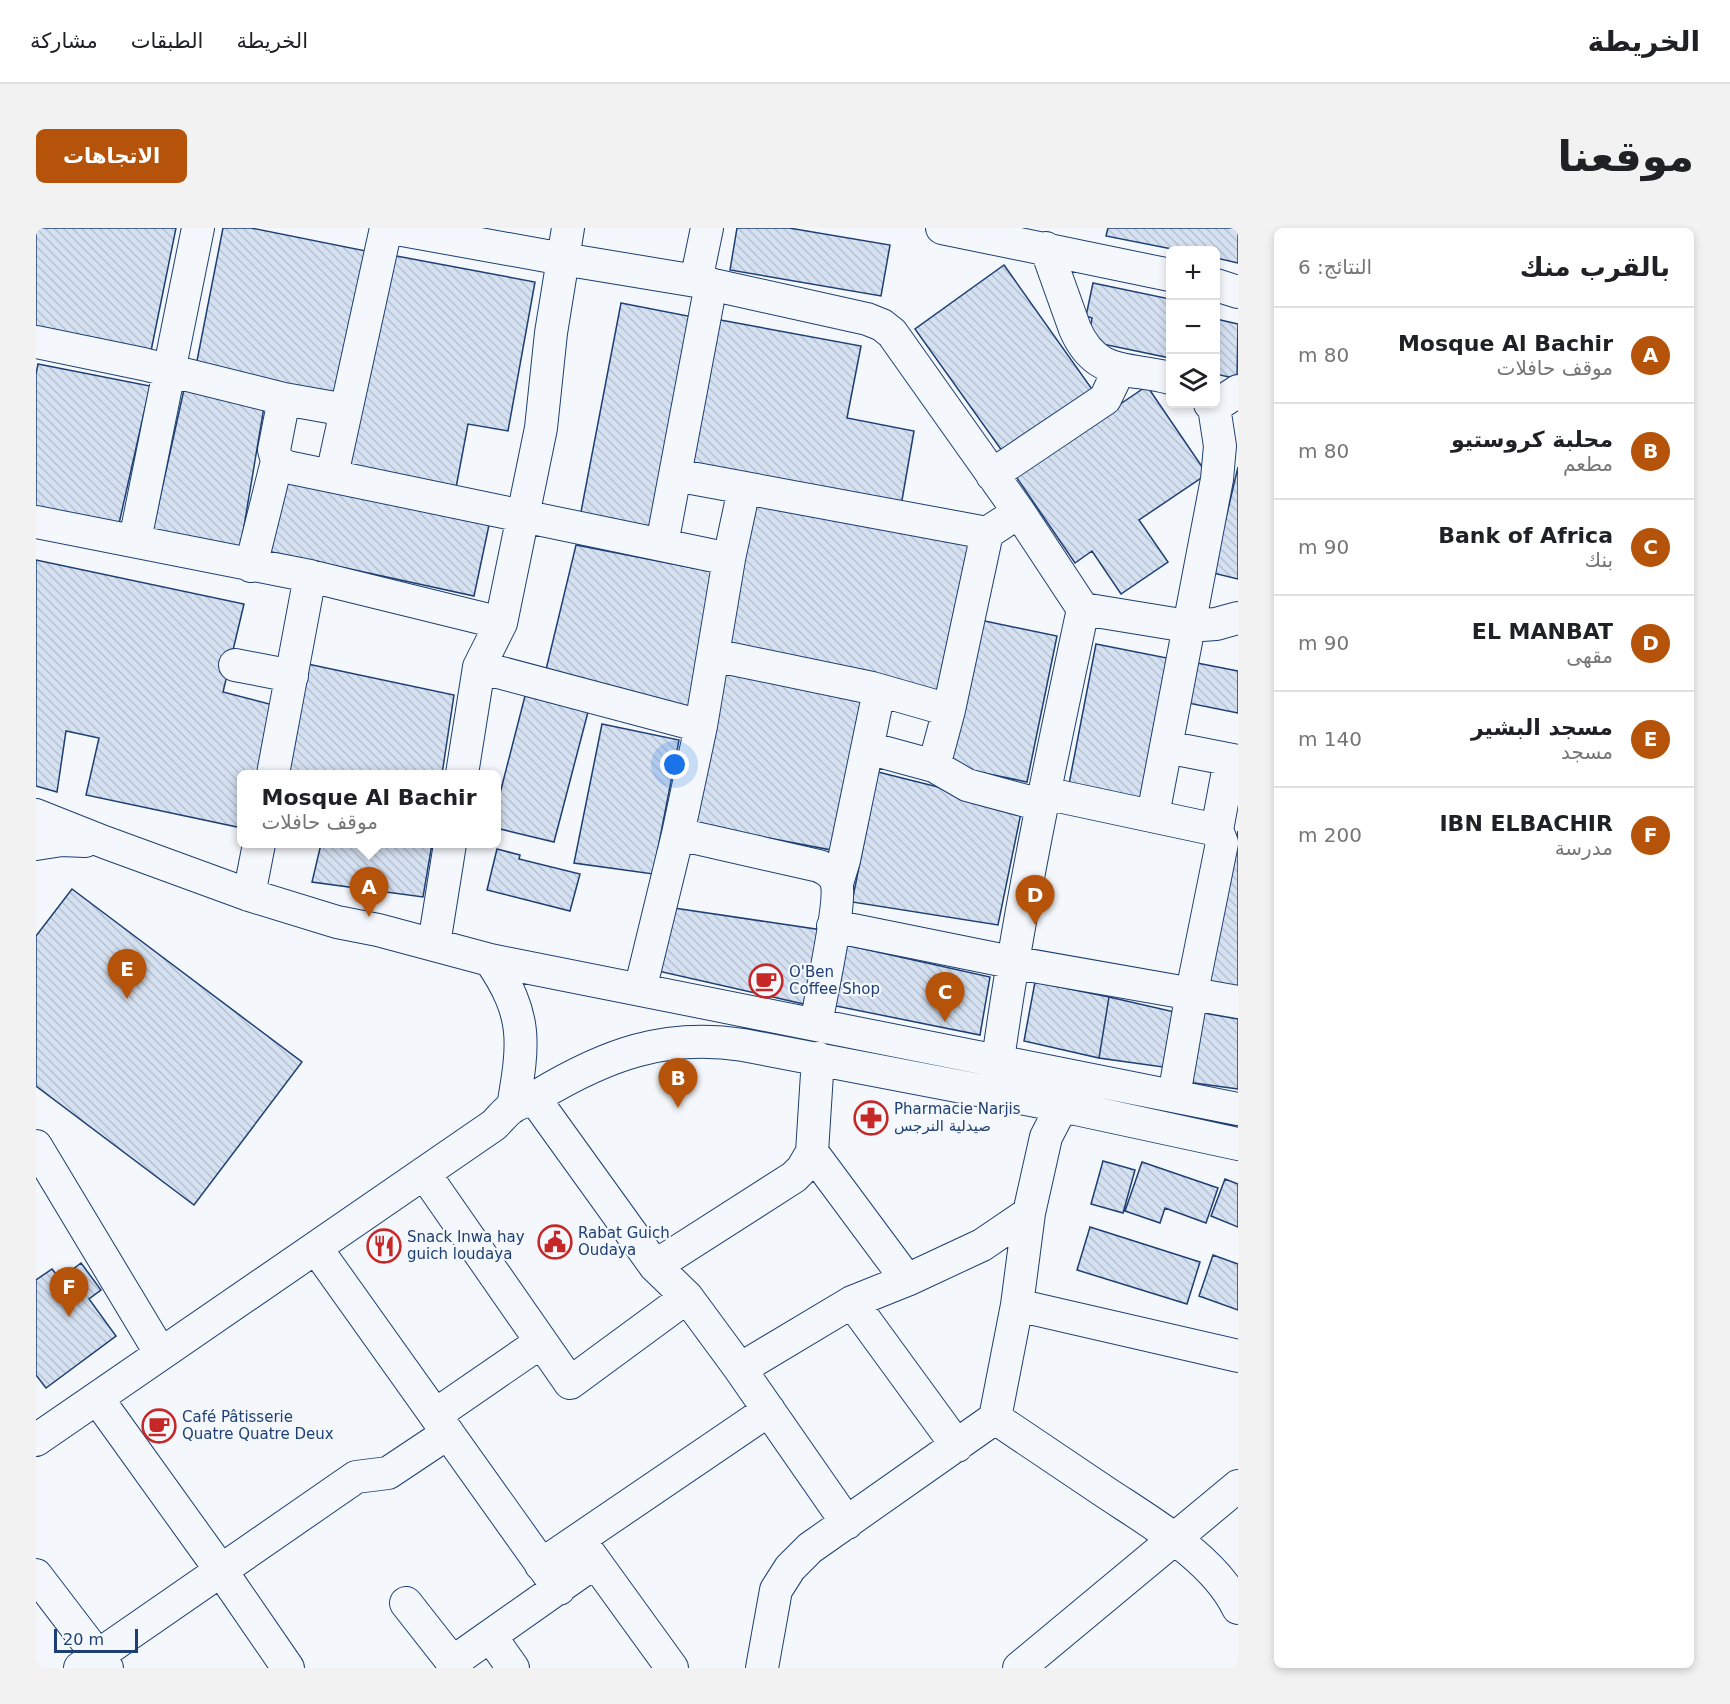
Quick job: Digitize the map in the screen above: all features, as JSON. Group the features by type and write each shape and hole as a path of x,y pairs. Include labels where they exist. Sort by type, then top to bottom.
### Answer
{"street":[{"path":"135,540 198,228"},
{"path":"332,475 386,228"},
{"path":"391,228 704,283 867,319 882,325 892,333 1019,512 1083,609 1042,799 1011,962 998,1060"},
{"path":"463,770 479,667 501,623 541,428 551,333 568,228"},
{"path":"662,544 675,475 704,283 707,228"},
{"path":"942,228 1068,243 1166,274"},
{"path":"1068,243 1080,341 1099,362 1119,370 1166,377"},
{"path":"1220,287 1238,292"},
{"path":"36,342 143,364 284,399 346,410"},
{"path":"992,475 1106,399 1119,370"},
{"path":"251,566 277,461 274,450 284,399"},
{"path":"1153,815 1187,626 1217,479 1221,400"},
{"path":"277,461 287,467 729,559"},
{"path":"675,475 987,533 1019,512"},
{"path":"640,990 678,834 701,726 729,559 744,489"},
{"path":"36,522 310,576 501,623"},
{"path":"934,766 949,710 987,533"},
{"path":"274,770 310,576"},
{"path":"1083,609 1187,626 1216,624 1238,618"},
{"path":"713,655 872,688 949,710"},
{"path":"235,665 292,676"},
{"path":"479,667 701,726"},
{"path":"816,1025 837,909 837,883 844,860 879,691"},
{"path":"1166,747 1234,760 1217,830 1222,843 1191,992 1174,1096"},
{"path":"868,748 934,766 967,784 1042,799 1153,815 1217,830"},
{"path":"36,815 249,895 337,922 434,944 490,960 1238,1109"},
{"path":"678,834 819,866 833,875 837,883"},
{"path":"36,844 62,840 104,842"},
{"path":"249,895 258,848"},
{"path":"434,944 449,848"},
{"path":"833,927 1011,962 1238,1002"},
{"path":"490,960 513,998 519,1019 524,1102 655,1266 687,1297 847,1523"},
{"path":"36,1440 494,1125 524,1102 599,1063 660,1044 690,1040 716,1040 1062,1106 1238,1144"},
{"path":"655,1266 794,1177 802,1169 812,1152 818,1059"},
{"path":"762,1668 776,1590 790,1568 810,1548 995,1418 1017,1305 1029,1214 1046,1137 1062,1106 1070,1074"},
{"path":"36,1146 161,1354"},
{"path":"812,1152 907,1280"},
{"path":"424,1173 570,1383 687,1297"},
{"path":"740,1369 852,1302 907,1280 982,1245 1029,1214"},
{"path":"316,1248 550,1577"},
{"path":"852,1302 957,1446"},
{"path":"1017,1305 1238,1356"},
{"path":"36,1575 95,1664 356,1477 388,1473 441,1424 541,1342"},
{"path":"97,1398 288,1668"},
{"path":"406,1603 455,1665 491,1637 550,1577 769,1410"},
{"path":"995,1418 1176,1539 1217,1577 1232,1595 1238,1608"},
{"path":"1019,1668 1238,1486"},
{"path":"587,1550 672,1668"},
{"path":"491,1637 513,1668"}],"building":[{"path":"36,228 176,228 150,356 36,332"},
{"path":"223,228 251,228 366,251 337,400 195,371"},
{"path":"737,228 789,228 890,245 881,296 730,270"},
{"path":"1108,228 1238,228 1238,263 1220,259 1220,246 1166,246 1166,248 1106,236"},
{"path":"391,255 535,282 508,431 468,424 455,493 344,472"},
{"path":"1004,265 1094,392 1005,455 915,329"},
{"path":"1093,283 1166,298 1166,357 1088,341 1092,318 1086,316"},
{"path":"621,303 693,317 652,530 580,517"},
{"path":"715,319 861,346 847,418 914,431 901,506 688,466"},
{"path":"1220,320 1238,324 1237,379 1220,375"},
{"path":"38,364 150,386 118,528 36,512 36,374"},
{"path":"185,385 264,407 240,550 152,534"},
{"path":"1147,386 1207,474 1139,520 1168,562 1121,594 1092,551 1075,563 1015,475"},
{"path":"1238,467 1238,579 1213,573"},
{"path":"273,479 489,525 474,596 258,549"},
{"path":"754,501 973,546 943,692 724,647"},
{"path":"576,545 719,573 691,712 544,678"},
{"path":"36,560 244,604 223,692 273,705 261,770 237,770 237,827 86,795 99,738 66,731 57,792 36,786"},
{"path":"980,620 1057,636 1027,782 950,766"},
{"path":"1096,644 1172,659 1145,799 1069,784"},
{"path":"303,663 454,695 443,770 282,769"},
{"path":"1197,663 1238,671 1238,713 1188,703"},
{"path":"725,671 869,703 842,852 694,824"},
{"path":"525,696 588,712 554,842 501,829 501,790"},
{"path":"602,724 679,740 653,874 574,863"},
{"path":"878,772 1022,808 998,925 852,902"},
{"path":"1238,831 1238,996 1206,990"},
{"path":"320,848 431,848 423,897 312,882"},
{"path":"497,849 520,855 519,859 580,874 570,911 487,890"},
{"path":"72,889 302,1062 194,1205 36,1086 36,936"},
{"path":"674,908 822,930 808,1005 658,971"},
{"path":"846,945 990,977 980,1035 831,1005"},
{"path":"1035,982 1109,997 1099,1058 1024,1041"},
{"path":"1109,997 1179,1013 1170,1068 1099,1058"},
{"path":"1204,1013 1238,1019 1238,1089 1187,1082"},
{"path":"1103,1161 1135,1170 1123,1213 1091,1204"},
{"path":"1142,1162 1218,1188 1206,1223 1165,1208 1160,1223 1125,1211"},
{"path":"1225,1179 1238,1184 1238,1227 1211,1216"},
{"path":"1090,1227 1200,1262 1187,1304 1077,1270"},
{"path":"1213,1255 1238,1264 1238,1310 1199,1296"},
{"path":"81,1263 101,1290 89,1299 116,1336 46,1388 36,1375 36,1280 52,1269 60,1279"}],"place":[{"name":"Mosque Al Bachir","path":"369,917"},
{"name":"EL MANBAT","path":"1035,925"},
{"name":"O'Ben Coffee Shop","path":"766,981"},
{"name":"مسجد البشير","path":"127,999"},
{"name":"Bank of Africa","path":"945,1022"},
{"name":"محلبة كروستيو","path":"678,1108"},
{"name":"Pharmacie Narjis صيدلية النرجس","path":"871,1118"},
{"name":"Rabat Guich Oudaya","path":"555,1242"},
{"name":"Snack Inwa hay guich loudaya","path":"384,1246"},
{"name":"IBN ELBACHIR","path":"69,1317"},
{"name":"Café Pâtisserie Quatre Quatre Deux","path":"159,1426"}]}
